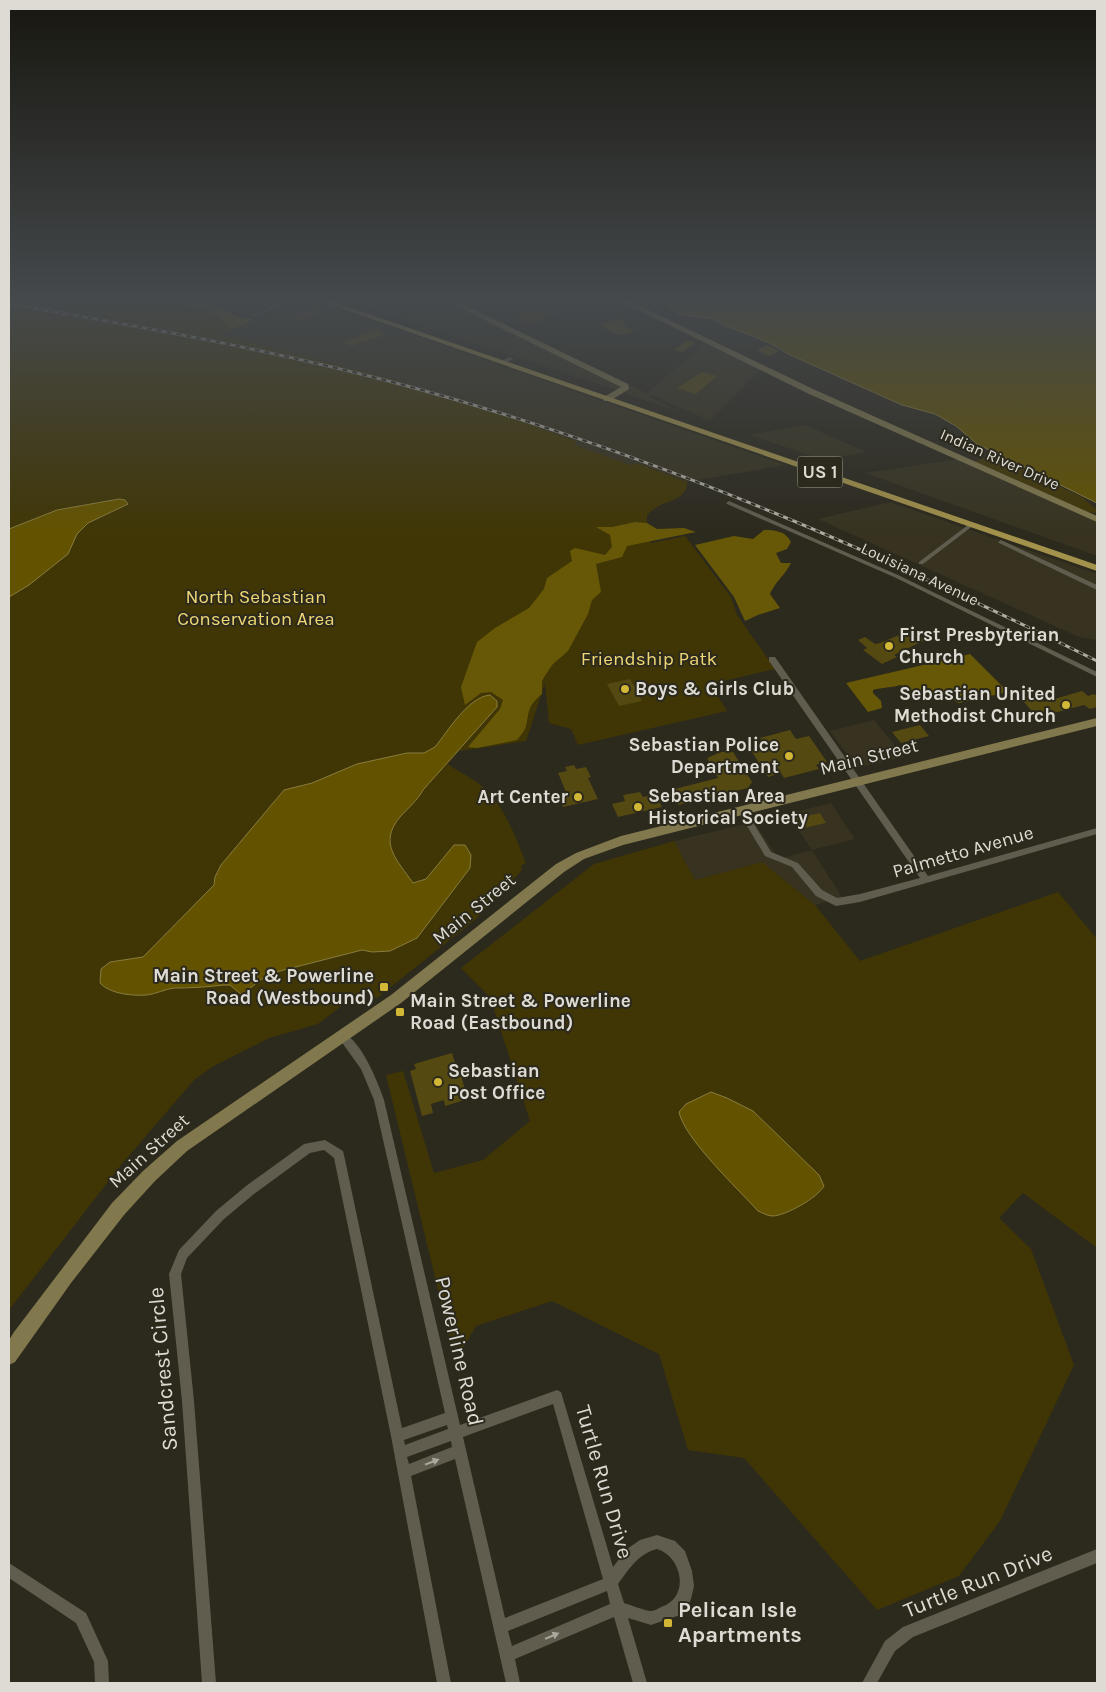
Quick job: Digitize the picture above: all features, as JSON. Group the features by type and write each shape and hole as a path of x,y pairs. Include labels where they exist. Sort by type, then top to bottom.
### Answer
{"main road":[{"name":"US 1","path":"556,378 948,516 972,521"},
{"name":"US 1","path":"610,397 972,521 1097,568"},
{"path":"972,521 998,526 1097,560"}],"street":[{"path":"608,378 625,386 625,389 610,397"},
{"name":"Indian River Drive","path":"783,378 1097,519"},
{"name":"Louisiana Avenue","path":"729,503 896,576 1097,675"},
{"path":"921,563 972,521"},
{"path":"1001,542 1097,588"},
{"path":"772,659 859,781 926,880"},
{"name":"Main Street","path":"9,1356 20,1338 118,1208 149,1176 216,1120 396,999 527,893 560,868 580,856 621,841 1097,722"},
{"name":"Palmetto Avenue","path":"742,811 768,854 795,865 819,892 836,902 860,898 1097,831"},
{"name":"Powerline Road","path":"342,1037 360,1055 371,1075 379,1100 513,1683"},
{"name":"Sandcrest Circle","path":"209,1683 188,1410 175,1274 183,1254 220,1215 308,1148 325,1145 339,1154 397,1436 444,1683"},
{"name":"Turtle Run Drive","path":"456,1433 557,1396 640,1683"},
{"path":"397,1436 452,1416"},
{"path":"400,1452 456,1433"},
{"path":"404,1472 460,1451"},
{"path":"500,1628 610,1583 632,1554 644,1546 657,1542 670,1546 680,1556 687,1586 684,1600 675,1610 651,1618 618,1608 507,1655"},
{"name":"Turtle Run Drive","path":"869,1683 890,1646 908,1632 1097,1556"},
{"path":"9,1570 81,1618 100,1661 102,1683"}],"shaded area":[{"path":"387,378 536,378 785,465 687,482 639,464 627,465 574,448 576,441 480,406"},
{"path":"580,378 605,378 622,386 619,391"},
{"path":"606,378 616,378 647,393 665,378 751,378 710,421 652,395 649,397 685,414 624,393 628,389"},
{"path":"842,378 1097,378 1097,503 977,444 956,426 935,414 902,405"},
{"path":"806,425 867,452 837,457 830,462 749,435"},
{"path":"958,459 1097,521 1097,556 865,473"},
{"path":"119,499 125,500 128,504 88,523 77,534 68,554 29,585 9,597 9,529 57,510"},
{"path":"890,502 1097,574 1097,640 1079,637 818,519"},
{"path":"635,522 647,523 657,529 684,528 696,532 627,546 622,557 596,564 601,592 592,600 588,614 568,651 553,664 542,681 542,694 531,705 522,733 517,740 477,748 468,747 500,709 503,700 491,692 481,693 465,705 461,687 477,642 495,628 529,608 544,589 547,578 572,561 570,551 575,548 605,555 612,547 610,535 596,527 612,527"},
{"path":"764,530 780,532 789,538 791,542 787,549 776,553 781,563 791,563 770,594 780,608 745,621 734,597 695,545 734,536 753,539"},
{"path":"970,654 1008,692 959,703 937,691 915,691 900,685 873,690 873,693 881,701 882,708 868,712 846,683"},
{"path":"490,695 497,701 497,707 400,817 391,835 392,851 413,883 426,879 454,845 465,845 471,855 470,868 417,938 390,951 372,952 362,950 276,972 260,980 242,995 230,985 224,985 174,988 147,995 128,995 109,990 100,983 101,969 110,962 143,957 214,885 215,877 221,865 284,790 312,783 357,764 407,753 424,753 435,747 466,708 482,697"},
{"path":"874,720 904,757 857,768 830,731"},
{"path":"831,803 855,839 812,850 787,814"},
{"path":"754,822 779,859 812,850 842,897 815,905 762,862 695,880 674,841"},
{"path":"711,1092 753,1111 819,1175 824,1186 820,1191 786,1213 769,1216 758,1211 701,1149 683,1123 679,1112 686,1104"}],"green space":[{"name":"North Sebastian Conservation Area","path":"9,378 387,378 480,406 576,441 575,445 630,465 639,464 687,482 687,487 682,495 659,506 647,515 647,523 637,523 651,543 685,536 731,597 737,615 775,669 715,683 712,687 727,711 578,745 571,729 549,723 545,683 526,741 459,751 448,764 483,787 500,807 526,863 521,866 522,870 476,919 377,998 366,987 318,1024 269,1038 212,1067 194,1080 121,1165 9,1310"},
{"path":"994,455 1082,497 1097,510 1097,513 1087,512 973,462"},
{"path":"674,841 695,880 762,862 815,905 860,961 1058,892 1097,939 1097,1248 1023,1193 999,1218 1031,1249 1074,1365 1000,1521 959,1576 877,1610 744,1458 688,1450 659,1354 552,1301 476,1326 462,1350 451,1343 386,1075 403,1071 434,1173 483,1160 530,1121 490,997 461,968 594,864"}],"building":[{"path":"693,378 715,378 696,394 677,388"},
{"name":"First Presbyterian Church","path":"911,630 925,640 894,655 897,657 882,664 863,650 867,648 858,640 865,637 875,644"},
{"name":"Boys & Girls Club","path":"630,679 634,686 638,685 642,693 638,694 642,701 619,706 607,684"},
{"name":"Sebastian United Methodist Church","path":"1082,691 1088,696 1094,694 1097,696 1097,707 1090,709 1084,705 1054,713 1057,716 1037,721 1029,713 1033,712 1021,699 1037,695 1044,702"},
{"path":"920,725 929,736 901,743 892,732"},
{"name":"Sebastian Police Department","path":"790,730 796,739 809,736 827,762 816,765 819,769 784,778 781,773 768,777 751,750 765,747 760,738"},
{"path":"721,752 733,752 752,782 748,788 678,805 671,790 718,778 707,758"},
{"path":"574,765 576,769 586,767 591,777 588,778 598,799 563,807 558,795 567,794 558,773 567,771 565,767"},
{"path":"640,792 643,797 655,794 662,807 618,817 612,804 625,801 623,795"},
{"path":"820,813 826,823 799,829 793,819"},
{"name":"Sebastian Post Office","path":"452,1053 456,1066 458,1065 466,1093 464,1094 465,1100 445,1106 444,1100 431,1104 433,1113 422,1116 410,1071 416,1069 414,1064"}],"railway":[{"path":"376,378 500,413 674,473 846,543 1014,620 1097,661"}],"place":[{"name":"First Presbyterian Church","path":"889,646"},
{"name":"Boys & Girls Club","path":"625,689"},
{"name":"Sebastian United Methodist Church","path":"1066,705"},
{"name":"Sebastian Police Department","path":"789,756"},
{"name":"Art Center","path":"578,797"},
{"name":"Sebastian Area Historical Society","path":"638,807"},
{"name":"Main Street & Powerline Road (Westbound)","path":"384,987"},
{"name":"Main Street & Powerline Road (Eastbound)","path":"400,1012"},
{"name":"Sebastian Post Office","path":"438,1082"},
{"name":"Pelican Isle Apartments","path":"668,1623"}],"park label":[{"name":"Friendship Patk","path":"649,659"}]}
